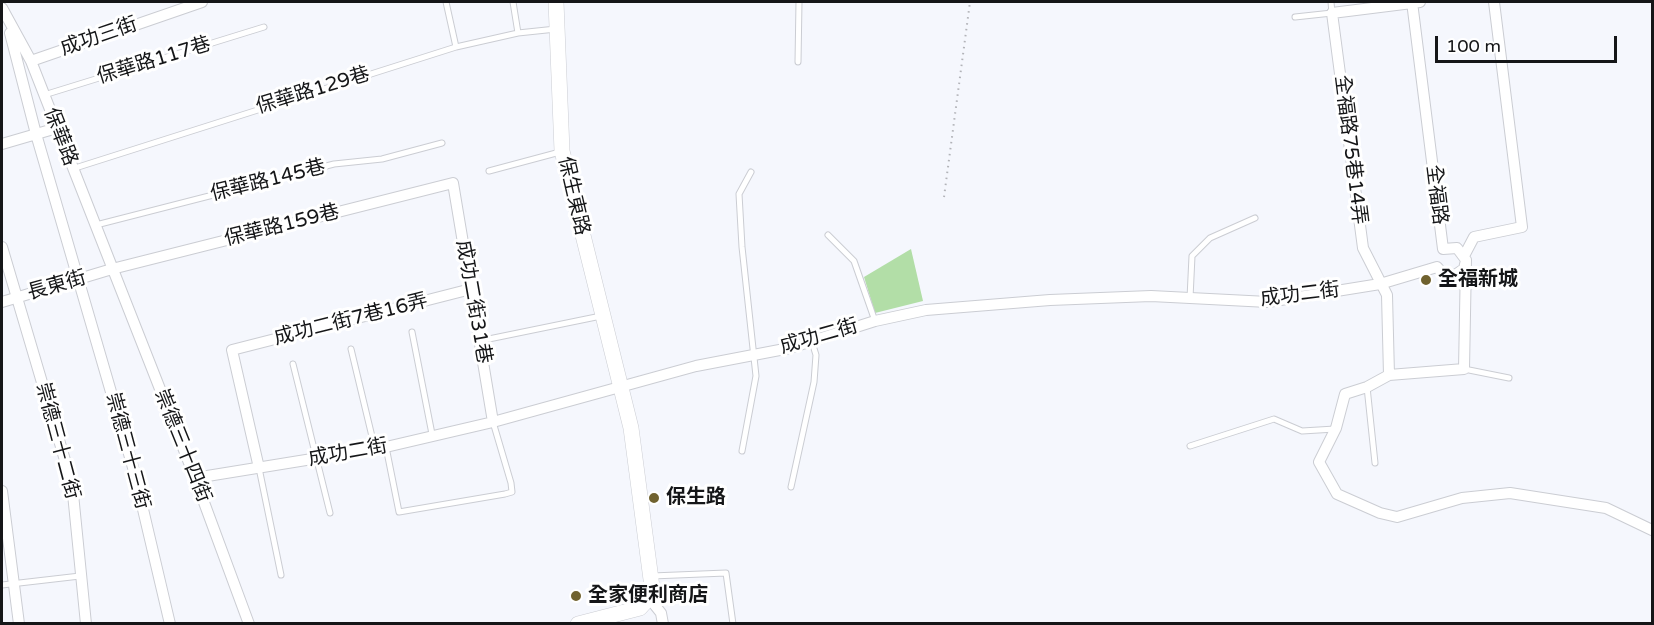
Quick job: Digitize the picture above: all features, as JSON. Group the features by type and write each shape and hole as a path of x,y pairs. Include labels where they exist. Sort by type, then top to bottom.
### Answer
{"street":[{"name":"成功三街","path":"31,61 201,2"},
{"name":"保生東路","path":"556,2 562,151 622,387"},
{"name":"全福路","path":"1332,7 1415,2 1443,249 1457,248 1465,258"},
{"path":"1443,249 1437,257 1437,267 1447,276 1461,273 1474,237 1522,227 1494,2"},
{"name":"全福路75巷14弄","path":"1332,7 1363,248 1387,295 1389,375"},
{"name":"保華路","path":"2,8 31,61 112,269"},
{"name":"崇德三十三街","path":"6,19 36,134 134,471 170,624"},
{"path":"2,144 57,128"},
{"name":"保華路159巷","path":"112,269 453,183"},
{"name":"成功二街31巷","path":"453,183 493,422"},
{"name":"崇德三十二街","path":"2,247 72,484 86,624"},
{"path":"1465,258 1464,369 1389,375 1366,387 1345,394 1335,429 1319,462 1337,494 1380,513 1396,517 1462,498 1510,493 1605,508 1653,530"},
{"name":"成功二街","path":"195,478 386,447 432,434 493,422 696,366 755,355 812,341 875,321 926,310 965,305 1151,296 1268,302 1380,284 1437,267"},
{"name":"長東街","path":"2,302 112,269"},
{"name":"崇德三十四街","path":"112,269 195,478 249,624"},
{"name":"成功二街7巷16弄","path":"259,468 232,350 471,289"},
{"path":"578,624 640,608 649,598 650,576 631,428 622,387"},
{"path":"2,491 19,624"},
{"path":"649,598 661,613 663,624"}],"lane":[{"path":"446,2 456,47"},
{"path":"513,2 518,33"},
{"path":"798,62 799,2"},
{"name":"全福路","path":"1295,17 1332,7"},
{"name":"保華路117巷","path":"44,95 264,27"},
{"name":"保華路129巷","path":"72,169 456,47 518,33 557,29"},
{"name":"保華路145巷","path":"94,225 334,164 381,159 442,143"},
{"path":"489,171 562,151"},
{"path":"742,451 756,376 741,247 739,194 751,172"},
{"path":"1190,298 1192,256 1210,238 1255,218"},
{"path":"828,235 854,261 875,321"},
{"path":"479,340 603,315"},
{"path":"412,332 432,434"},
{"path":"791,487 814,382 816,355 812,341"},
{"path":"351,349 375,449"},
{"path":"293,364 330,513"},
{"path":"1464,369 1509,378"},
{"path":"1366,387 1375,463"},
{"path":"1190,447 1274,419 1302,431 1335,429"},
{"path":"386,447 399,512 512,492 493,422"},
{"path":"259,468 281,575"},
{"path":"650,576 726,573 733,624"},
{"path":"2,585 82,575"}],"path":[{"path":"944,197 970,2"}],"green space":[{"path":"911,249 923,301 875,313 864,277"}],"place":[{"name":"全福新城","path":"1426,280"},
{"name":"保生路","path":"654,498"},
{"name":"全家便利商店","path":"576,596"}]}
